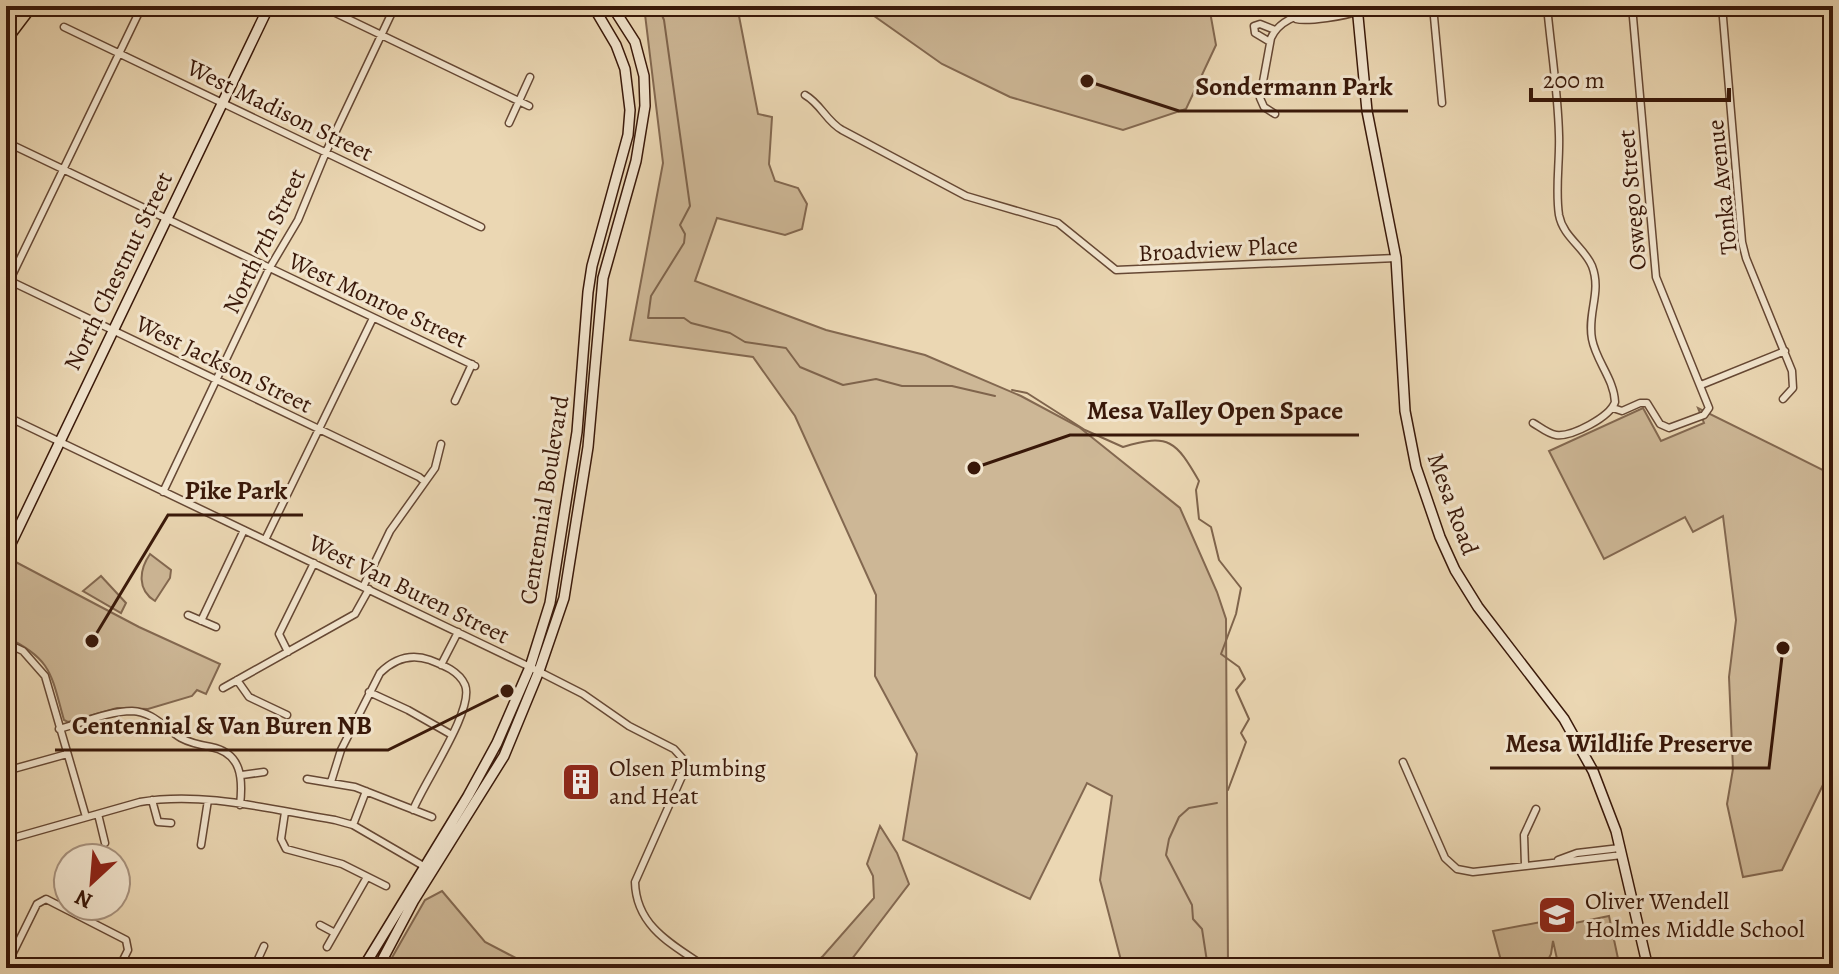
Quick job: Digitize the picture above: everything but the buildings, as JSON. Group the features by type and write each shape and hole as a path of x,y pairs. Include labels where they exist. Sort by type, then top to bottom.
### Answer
{"highway":[{"path":"6,20 14,6"},
{"path":"6,39 31,6"}],"main road":[{"name":"North Chestnut Street","path":"6,554 9,538 269,6"},
{"name":"Centennial Boulevard","path":"535,669 550,603 570,485 592,266 628,135 629,88 625,69 616,45 593,6"},
{"name":"Centennial Boulevard","path":"378,968 535,669 564,598 588,447 603,278 643,130 645,106 644,76 635,42 612,6"},
{"name":"Mesa Road","path":"1358,8 1367,111 1396,258 1407,422 1416,467 1440,537 1478,607 1555,706 1585,754 1600,787 1621,851 1648,968"},
{"name":"Centennial Boulevard","path":"363,968 428,869"}],"street":[{"path":"7,282 142,6"},
{"path":"321,6 529,106"},
{"name":"North 7th Street","path":"163,492 269,269 298,220 326,152 395,6"},
{"path":"1433,6 1442,103"},
{"path":"1533,423 1553,434 1566,434 1606,416 1613,408 1615,394 1594,347 1591,332 1596,296 1594,273 1588,259 1564,230 1559,217 1547,6"},
{"name":"Oswego Street","path":"1632,6 1656,277 1701,385"},
{"name":"Tonka Avenue","path":"1722,6 1742,242 1792,371 1793,388 1783,399"},
{"path":"1275,114 1261,102 1270,42 1275,30 1296,19 1324,19 1358,8"},
{"path":"1270,42 1255,33 1254,26 1260,24 1275,30"},
{"name":"West Madison Street","path":"64,27 481,227"},
{"path":"509,123 530,77"},
{"name":"Broadview Place","path":"805,95 819,105 831,124 966,196 1058,223 1116,270 1396,258"},
{"name":"West Monroe Street","path":"6,142 473,365 455,401"},
{"name":"West Jackson Street","path":"7,282 111,329 425,482"},
{"path":"265,540 373,318"},
{"path":"1613,408 1622,411 1647,403 1660,424 1671,427 1708,411 1701,385 1785,351"},
{"name":"West Van Buren Street","path":"6,416 535,669 583,694 629,726 674,749 684,760 683,774 635,882 635,895 639,911 651,927 705,967"},
{"path":"223,688 355,614 390,531 435,468 441,444"},
{"path":"201,621 244,530"},
{"path":"288,652 279,634 314,563"},
{"path":"188,615 216,627"},
{"path":"441,665 458,632"},
{"path":"6,643 23,651 42,671 86,817"},
{"path":"331,782 338,755 380,673 394,661 415,657 441,665 461,678 467,695 466,707 413,810"},
{"path":"237,680 249,697 287,715"},
{"path":"369,692 452,735"},
{"path":"59,729 122,712 146,713 188,741 226,752 236,761 242,775 240,805"},
{"path":"6,771 67,754"},
{"path":"1403,762 1445,858 1453,866 1468,872 1558,860 1567,862 1621,851"},
{"path":"242,775 264,772"},
{"path":"307,779 366,791 432,817"},
{"path":"353,825 366,791"},
{"path":"6,840 152,800 186,798 353,825 428,869"},
{"path":"152,800 158,822 171,823"},
{"path":"201,845 208,800"},
{"path":"1525,865 1522,842 1536,809"},
{"path":"285,812 281,839 286,849 342,864 386,886"},
{"path":"98,814 105,842"},
{"path":"327,947 367,877"},
{"path":"6,967 37,904 43,900 123,937 129,943 119,968"},
{"path":"320,925 335,933"},
{"path":"254,968 264,946"}],"shaded area":[{"path":"644,6 714,6 739,16 758,114 772,117 769,164 775,181 798,188 807,204 802,229 785,235 717,218 695,281 826,330 925,355 1021,396 1079,427 1180,508 1226,619 1228,968 1123,968 1100,880 1112,796 1087,783 1030,899 903,840 917,754 875,676 876,595 795,416 753,357 630,340 663,163"},
{"path":"860,6 1209,6 1216,45 1186,109 1123,130 1010,97 942,64"},
{"path":"1643,408 1661,441 1704,423 1698,408 1833,475 1833,764 1782,870 1743,877 1727,804 1733,769 1729,677 1736,620 1723,516 1693,532 1685,517 1604,559 1549,451"},
{"path":"150,554 171,570 170,578 155,601 145,591 142,579"},
{"path":"10,559 139,627 220,664 206,694 197,690 192,696 148,709 117,708 68,722 64,720 52,679 41,661 6,637 6,567"},
{"path":"101,576 126,603 121,613 83,591"},
{"path":"880,826 897,853 909,884 845,968 809,968 874,898 873,876 867,864"},
{"path":"442,891 485,942 535,968 386,968 425,900"},
{"path":"1609,916 1620,968 1559,968 1553,941 1544,968 1503,968 1493,931 1546,921 1551,928"}],"waterway":[{"path":"658,6 664,20 690,206 680,225 685,234 684,243 651,296 648,318 684,318 691,323 730,333 745,342 786,348 800,367 843,385 876,379 902,386 952,386 995,396"},
{"path":"1012,390 1027,393 1085,430 1123,447 1151,441 1170,444 1184,457 1199,481 1196,490 1199,519 1211,527 1219,560 1241,588 1236,614 1221,654 1239,667 1245,679 1236,690 1249,719 1241,733 1246,742 1228,790"},
{"path":"1208,968 1202,929 1193,919 1192,905 1166,855 1179,817 1189,808 1217,803"}],"place":[{"name":"Sondermann Park","path":"1087,81"},
{"name":"Mesa Valley Open Space","path":"974,468"},
{"name":"Pike Park","path":"92,641"},
{"name":"Mesa Wildlife Preserve","path":"1783,648"},
{"name":"Centennial & Van Buren NB","path":"507,691"},
{"name":"Olsen Plumbing and Heat","path":"581,782"},
{"name":"Oliver Wendell Holmes Middle School","path":"1557,915"}]}
